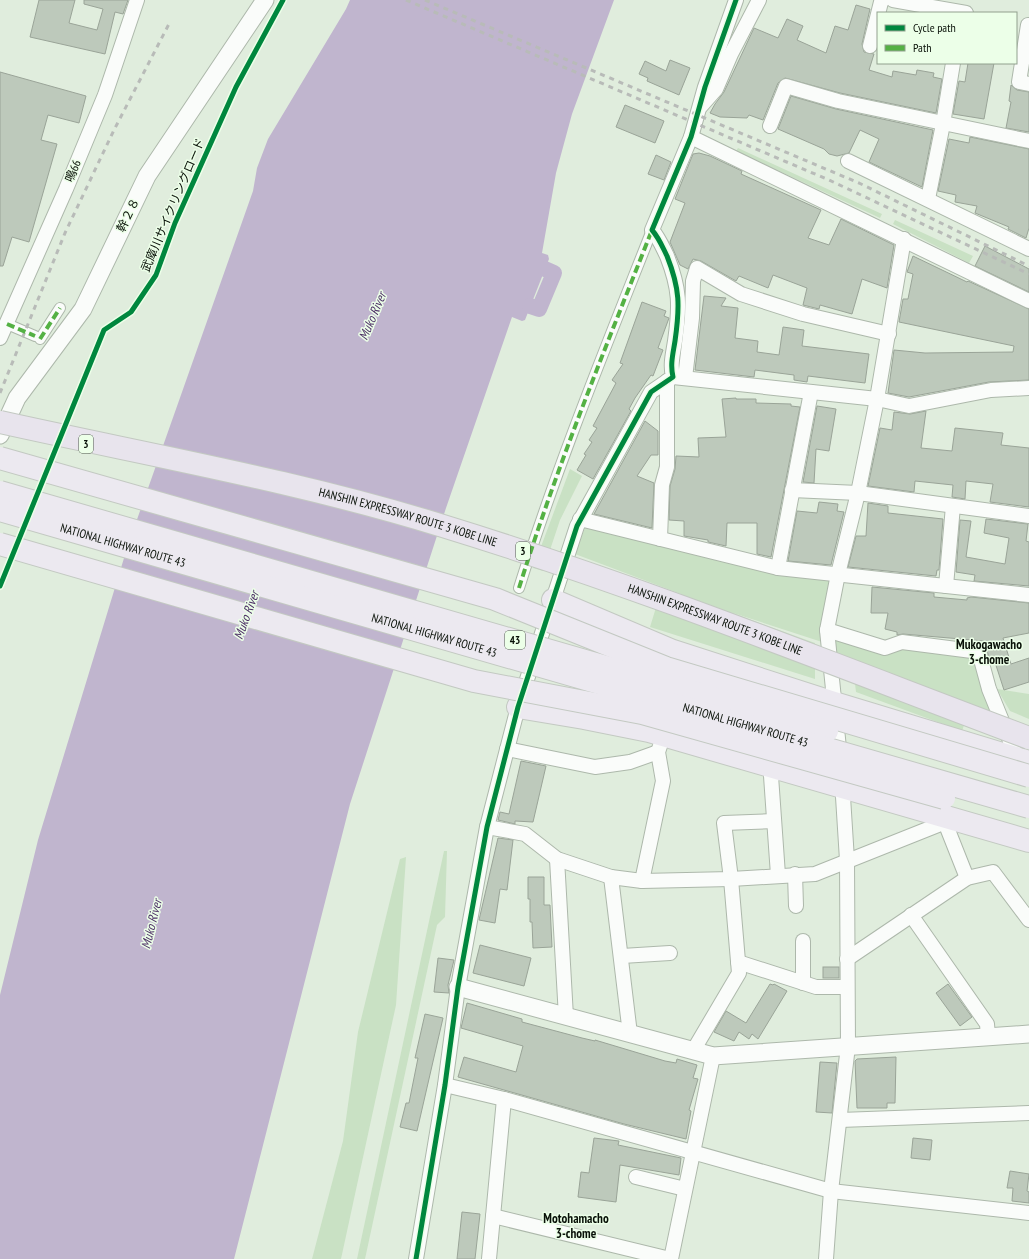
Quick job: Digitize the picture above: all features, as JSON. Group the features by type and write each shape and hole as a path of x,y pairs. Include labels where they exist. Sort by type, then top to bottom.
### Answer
{"highway":[{"name":"HANSHIN EXPRESSWAY ROUTE 3 KOBE LINE","path":"0,422 276,481 440,525 593,574 1027,755"},
{"name":"HANSHIN EXPRESSWAY ROUTE 3 KOBE LINE","path":"0,425 274,484 440,527 595,578 1027,755"},
{"path":"0,434 173,463"},
{"path":"0,458 495,599 666,668 1027,755"},
{"name":"NATIONAL HIGHWAY ROUTE 43","path":"0,492 1029,789"},
{"name":"NATIONAL HIGHWAY ROUTE 43","path":"0,510 1029,807"},
{"path":"0,544 474,681 642,713 952,800 1029,819"},
{"path":"553,600 673,651 834,703 1027,755"},
{"path":"518,707 547,711 661,744 773,768 842,786 1029,841"}],"street":[{"name":"鳴66","path":"0,338 66,189 105,95 137,0"},
{"name":"幹２８","path":"0,434 17,398 82,309 147,176 265,0"},
{"path":"519,588 543,513 575,424 652,230 691,137 705,87 736,0"},
{"path":"700,107 716,89 731,54 759,0"},
{"path":"878,12 883,0"},
{"path":"893,0 963,9"},
{"path":"870,46 877,18"},
{"path":"1024,25 1019,82 1029,84"},
{"path":"928,198 943,124 953,64"},
{"path":"770,126 786,86 838,101 1029,141"},
{"path":"691,137 904,239 1029,301"},
{"path":"848,161 928,198 1029,249"},
{"path":"652,230 659,238 675,276 678,290 676,328 670,367 675,379"},
{"path":"826,1259 831,1191 848,1046 847,860 842,786 827,630 838,574 858,493 877,399 904,239"},
{"path":"660,539 662,485 667,467 675,379 692,318 693,281 697,268 741,294 803,314 889,334"},
{"path":"6,324 37,338 60,308"},
{"path":"416,1259 445,1085 458,987 487,827 518,707 580,519 651,392 675,379 877,399 909,406 991,390 1029,388"},
{"path":"778,568 811,392"},
{"path":"792,490 858,493 1029,516"},
{"path":"946,586 953,506"},
{"path":"580,519 778,568 1029,595"},
{"path":"827,630 885,648 902,642 972,651 980,656 989,689 1027,755"},
{"path":"507,748 595,768 630,762 661,744 663,780 642,882"},
{"path":"773,768 771,776 778,875"},
{"path":"487,827 525,834 557,859 611,877 642,882 815,874 938,825 945,817"},
{"path":"945,817 946,825 967,878"},
{"path":"693,1051 739,973 731,879 724,823 774,821"},
{"path":"557,859 566,1017"},
{"path":"847,959 967,878 994,872 1029,920"},
{"path":"795,874 796,906"},
{"path":"611,877 622,956 630,1034"},
{"path":"911,916 987,1024 988,1036"},
{"path":"803,941 803,983"},
{"path":"622,956 670,953"},
{"path":"738,962 816,987 847,987"},
{"path":"458,987 713,1056 1029,1034"},
{"path":"493,1216 671,1259 713,1056"},
{"path":"445,1085 504,1099 831,1191 1029,1213"},
{"path":"489,1259 504,1099"},
{"path":"840,1120 1029,1113"},
{"path":"636,1177 685,1189"}],"green space":[{"path":"738,148 882,214 880,218 736,151"},
{"path":"895,220 973,256 969,263 893,224"},
{"path":"570,469 582,476 560,520 543,571 533,568"},
{"path":"586,525 830,577 822,642 730,612 815,643 815,679 650,627 662,588 681,594 575,554"},
{"path":"834,639 901,647 978,659 991,712 971,705 962,731 856,692 852,660 833,653"},
{"path":"997,689 1029,694 1029,719 1010,711"},
{"path":"444,851 447,851 445,917 437,925 365,1259 357,1259"},
{"path":"406,857 396,1005 341,1259 312,1259 343,1141 358,1032 400,859"}],"water":[{"name":"Muko River","path":"350,0 614,0 572,114 556,173 542,253 548,255 549,259 525,320 522,321 512,317 446,508 350,804 234,1259 0,1259 0,995 38,840 128,545 253,191 257,168 268,139"}],"building":[{"path":"39,0 75,0 69,23 97,30 103,9 84,4 84,0 128,0 123,14 115,12 105,54 30,37"},
{"path":"856,5 870,9 862,44 864,52 874,54 869,70 892,77 893,71 916,75 917,70 934,73 933,77 942,79 936,113 840,93 785,78 778,83 763,120 749,115 747,118 720,117 710,113 724,92 754,28 778,38 787,19 803,26 797,40 826,53 835,26 848,30"},
{"path":"670,60 690,68 679,95 647,81 648,78 639,74 645,61 666,71"},
{"path":"968,64 994,64 984,119 953,114 959,81 965,82"},
{"path":"0,72 86,96 79,123 48,115 41,140 57,144 29,242 12,237 3,266 0,266"},
{"path":"1011,85 1017,90 1029,92 1029,132 1006,128 1011,102 1009,101"},
{"path":"791,96 836,109 933,130 922,187 869,162 879,139 860,130 849,153 837,156 829,154 824,149 778,129"},
{"path":"625,105 664,121 655,143 616,127"},
{"path":"970,137 1029,149 1029,228 1026,238 1008,229 1009,227 975,213 977,206 955,202 956,195 938,191 949,139 969,143"},
{"path":"699,153 710,156 742,171 741,174 821,210 808,238 829,245 841,219 894,245 887,288 862,279 852,314 820,305 819,309 803,305 807,288 773,275 768,288 739,276 736,281 701,261 693,259 688,269 680,265 670,242 685,203 675,199 693,154"},
{"path":"656,155 671,162 664,180 648,174"},
{"path":"985,246 1029,269 1029,292 975,266"},
{"path":"913,256 967,282 968,281 1029,309 1029,380 989,382 909,397 888,393 894,350 925,353 1013,352 1014,346 899,322 903,299 908,299 913,274 907,272"},
{"path":"704,296 726,298 721,306 738,308 735,338 758,341 757,352 779,355 783,327 804,330 802,346 869,354 865,383 808,376 807,382 794,380 794,375 755,370 754,377 695,370"},
{"path":"642,302 666,311 664,316 669,318 658,348 663,350 653,376 651,375 635,398 629,409 631,411 593,479 577,470 586,455 584,454 592,442 589,440 597,428 593,426 616,383 612,380 623,364 620,363"},
{"path":"722,399 756,399 756,403 791,404 791,406 800,407 771,557 757,554 757,523 727,523 726,546 708,542 708,540 684,536 684,521 669,520 670,486 675,469 676,456 699,457 698,438 726,437"},
{"path":"817,406 836,409 829,451 816,449 814,483 803,482"},
{"path":"926,411 921,448 952,451 955,428 1003,433 1001,445 1029,448 1029,507 990,502 993,484 966,481 965,499 952,497 953,485 915,481 914,492 868,486 880,428 892,430 894,412 910,414"},
{"path":"645,421 658,431 658,455 651,455 637,476 654,483 652,528 594,514"},
{"path":"819,502 838,504 837,511 844,512 831,565 788,561 797,511 817,513"},
{"path":"868,503 888,506 888,513 943,519 939,570 937,570 936,576 848,567 856,536 866,536"},
{"path":"986,519 1028,524 1026,541 1029,542 1029,586 974,581 975,575 956,572 960,520 971,521 966,557 1005,564 1009,538 984,533"},
{"path":"872,587 934,593 934,597 967,600 967,598 971,597 1029,603 1029,633 1003,638 1011,664 1029,658 1029,682 1004,690 993,656 989,657 984,641 903,634 897,635 897,632 885,629 888,613 871,613"},
{"path":"521,761 546,766 533,822 515,821 515,824 498,820 500,812 509,814"},
{"path":"498,838 513,840 507,890 500,889 495,923 479,920"},
{"path":"528,877 544,877 544,905 550,905 552,947 533,948 532,922 530,922 530,899 528,899"},
{"path":"480,945 531,958 524,986 473,973"},
{"path":"438,958 454,960 448,985 449,993 434,992"},
{"path":"823,967 839,967 839,978 823,978"},
{"path":"770,984 774,984 787,991 758,1039 752,1034 749,1039 739,1032 734,1041 714,1032 726,1011 746,1023"},
{"path":"948,984 972,1017 960,1026 936,993"},
{"path":"467,1003 522,1019 522,1022 595,1040 665,1061 676,1063 677,1059 697,1065 693,1078 698,1079 689,1110 691,1111 686,1139 624,1124 458,1077 464,1057 516,1072 523,1046 461,1028"},
{"path":"425,1014 443,1018 417,1131 400,1127 406,1103 409,1103 418,1058 415,1058"},
{"path":"896,1057 895,1103 887,1103 887,1108 857,1108 855,1061 857,1059"},
{"path":"820,1062 837,1063 832,1113 816,1112"},
{"path":"594,1138 619,1141 618,1145 681,1158 679,1175 620,1165 616,1202 578,1197 581,1172 589,1173"},
{"path":"913,1138 932,1140 930,1160 911,1158"},
{"path":"1010,1171 1029,1174 1027,1191 1029,1192 1029,1203 1012,1201 1013,1188 1007,1188"},
{"path":"462,1212 480,1214 475,1259 457,1259"}],"waterway":[{"path":"530,306 539,309 554,273 545,269"}],"railway":[{"path":"406,0 829,180 1029,274"},
{"path":"425,0 859,183 1029,266"},
{"path":"0,393 65,233 114,130 170,22"}],"marked path":[{"path":"519,588 565,452 652,230"},
{"path":"40,339 60,308"},
{"path":"7,324 35,336"}],"cycle path":[{"name":"武庫川サイクリングロード","path":"0,586 104,330 131,312 156,275 175,223 236,87 283,0"},
{"path":"416,1259 445,1085 458,987 487,827 518,707 577,526 651,392 673,377 672,359 678,318 677,288 667,256 659,239 652,230 691,137 705,87 736,0"}],"district":[{"name":"Mukogawacho 3-chome","path":"989,652"},
{"name":"Motohamacho 3-chome","path":"576,1226"}]}
